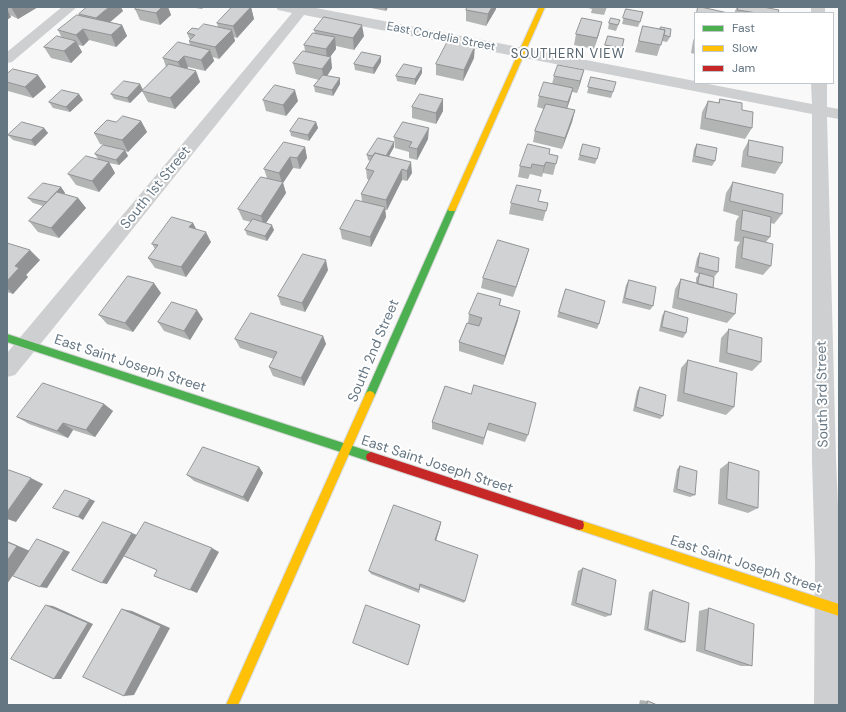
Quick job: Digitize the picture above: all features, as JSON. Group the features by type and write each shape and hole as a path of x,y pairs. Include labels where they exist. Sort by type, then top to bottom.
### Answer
{"street":[{"path":"7,59 70,7"},
{"name":"East Cordelia Street","path":"283,7 303,9 829,112"},
{"name":"South 2nd Street","path":"232,705 542,7"},
{"name":"South 1st Street","path":"7,368 28,345 303,9"},
{"name":"South 3rd Street","path":"819,84 829,112 824,460 828,562 833,608 828,705"},
{"name":"East Saint Joseph Street","path":"7,338 833,608"}],"building":[{"path":"87,7 109,7 96,18 79,14"},
{"path":"137,7 162,7 156,13 135,9"},
{"path":"232,7 251,7 233,26 217,23"},
{"path":"468,7 492,7 488,14 466,10"},
{"path":"698,7 701,7 724,12 697,12"},
{"path":"738,7 763,7 779,10 778,12 751,12 738,10"},
{"path":"626,9 643,12 640,22 623,18"},
{"path":"77,15 122,25 111,35 83,29 76,35 58,30"},
{"path":"324,17 362,25 353,38 314,30"},
{"path":"582,18 602,22 597,38 576,34"},
{"path":"611,18 620,20 618,25 609,23"},
{"path":"204,24 232,30 215,47 189,41 195,35 187,33 192,28 198,29"},
{"path":"643,26 665,30 661,45 639,41"},
{"path":"661,27 671,29 670,37 664,35 665,30 660,29"},
{"path":"313,33 335,37 326,49 304,45"},
{"path":"57,36 76,41 64,51 44,47"},
{"path":"608,36 624,39 622,48 605,45"},
{"path":"448,41 475,46 464,70 436,64"},
{"path":"178,42 210,50 201,60 184,56 178,62 163,58"},
{"path":"303,51 331,57 322,69 293,63"},
{"path":"362,52 381,56 373,68 354,64"},
{"path":"169,64 196,71 170,98 142,91"},
{"path":"404,64 422,68 415,79 396,76"},
{"path":"558,65 584,70 580,81 554,76"},
{"path":"13,69 38,75 25,87 7,82 7,74"},
{"path":"323,75 340,78 332,90 314,86"},
{"path":"591,77 616,82 613,92 588,87"},
{"path":"124,81 140,84 127,98 111,94"},
{"path":"544,82 573,88 568,102 539,96"},
{"path":"275,85 295,90 283,105 263,100"},
{"path":"62,90 79,94 66,107 49,102"},
{"path":"420,94 443,99 436,113 412,107"},
{"path":"720,99 742,103 742,110 753,112 752,128 705,118 708,101 719,103"},
{"path":"546,104 575,110 565,138 535,131"},
{"path":"123,116 141,121 122,140 94,133 107,120 116,122"},
{"path":"299,118 316,122 308,135 290,131"},
{"path":"22,122 44,128 31,140 8,135"},
{"path":"403,122 429,128 417,149 409,147 412,142 394,137"},
{"path":"378,138 394,142 386,156 375,153 373,156 367,155"},
{"path":"749,140 783,147 782,163 748,156"},
{"path":"284,142 305,147 297,158 290,157 279,173 264,169"},
{"path":"528,144 550,149 549,154 558,156 556,164 546,162 544,166 532,164 531,168 520,166"},
{"path":"583,144 600,148 597,159 580,155"},
{"path":"697,144 717,148 715,161 695,156"},
{"path":"103,145 125,150 116,160 95,154"},
{"path":"375,153 411,162 407,171 402,169 386,200 361,194 374,171 366,169"},
{"path":"86,156 109,162 92,181 68,174"},
{"path":"261,177 283,182 261,216 238,209"},
{"path":"733,182 783,194 782,214 730,201"},
{"path":"43,183 61,187 47,202 28,198"},
{"path":"517,185 541,190 538,201 548,203 546,211 511,203"},
{"path":"57,192 78,198 51,228 29,221"},
{"path":"356,200 385,207 370,237 340,229"},
{"path":"743,210 771,217 770,237 741,230"},
{"path":"172,217 193,223 189,227 206,232 181,267 148,258 158,245 152,244"},
{"path":"253,219 272,225 265,236 245,230"},
{"path":"744,237 773,244 771,266 742,258"},
{"path":"498,240 529,249 516,287 483,278"},
{"path":"7,243 30,250 15,266 19,268 7,281"},
{"path":"700,253 719,258 718,272 698,267"},
{"path":"303,254 326,260 302,303 278,296"},
{"path":"700,273 714,277 713,288 698,284"},
{"path":"128,276 154,283 125,323 99,315"},
{"path":"681,279 737,294 735,314 678,298"},
{"path":"629,280 656,287 653,306 625,298"},
{"path":"566,289 605,301 599,324 559,312"},
{"path":"478,293 501,299 499,305 520,311 505,356 459,342 467,323 479,326 482,318 469,314"},
{"path":"172,302 197,310 184,331 158,322"},
{"path":"665,311 688,318 686,333 662,327"},
{"path":"251,313 323,336 301,378 269,367 277,352 235,339"},
{"path":"729,329 762,338 761,362 727,353"},
{"path":"688,360 737,373 734,407 684,393"},
{"path":"43,383 104,404 86,430 63,423 57,431 17,417"},
{"path":"474,385 536,403 528,435 489,423 484,438 432,422 445,386 471,394"},
{"path":"640,387 666,395 663,416 636,407"},
{"path":"203,447 259,467 243,497 187,475"},
{"path":"729,462 759,471 758,508 727,499"},
{"path":"680,466 697,471 695,495 677,489"},
{"path":"9,470 31,478 7,512 7,472"},
{"path":"65,490 90,499 78,517 53,508"},
{"path":"394,505 441,522 435,540 478,555 465,601 420,584 419,590 369,571"},
{"path":"103,522 132,533 102,583 72,570"},
{"path":"145,522 212,548 190,590 154,576 157,570 124,556"},
{"path":"37,539 64,550 40,587 13,576"},
{"path":"7,542 17,546 7,561"},
{"path":"583,568 616,580 611,615 576,603"},
{"path":"653,590 689,603 685,642 648,629"},
{"path":"46,605 88,623 54,679 11,659"},
{"path":"366,605 420,625 408,665 353,643"},
{"path":"709,608 754,624 752,666 705,650"},
{"path":"122,609 161,626 124,696 83,677"},
{"path":"648,701 657,705 647,705"}],"traffic: fast":[{"path":"370,395 452,209"},
{"path":"7,338 371,457"}],"traffic: slow":[{"path":"452,209 542,7"},
{"path":"232,705 370,395"},
{"path":"579,525 839,610"}],"traffic: jam":[{"path":"371,457 579,525"}],"district":[{"name":"SOUTHERN VIEW","path":"568,55"}]}
